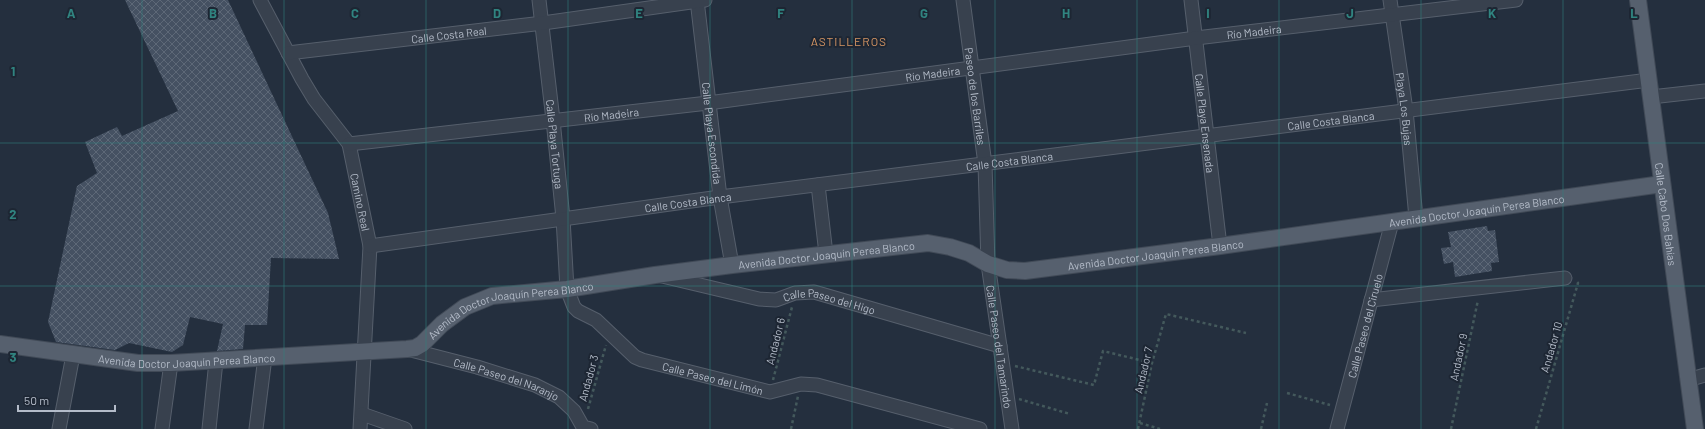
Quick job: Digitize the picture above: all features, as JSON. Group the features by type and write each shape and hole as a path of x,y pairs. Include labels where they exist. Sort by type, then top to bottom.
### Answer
{"main road":[{"name":"Calle Cabo Dos Bahías","path":"1638,0 1694,429"},
{"name":"Avenida Doctor Joaquín Perea Blanco","path":"0,344 138,363 216,362 265,357 363,353 407,349 415,348 422,344 453,315 465,307 479,300 492,296 567,289 732,265 928,243 950,247 969,253 988,264 1007,270 1025,271 1220,246 1662,184"}],"street":[{"name":"Camino Real","path":"260,0 314,99 349,144 370,246 360,429"},
{"name":"Calle Playa Tortuga","path":"539,0 554,120 563,218 567,289"},
{"name":"Calle Costa Real","path":"288,53 542,23 700,0"},
{"name":"Calle Playa Escondida","path":"700,0 708,103 720,197 732,265"},
{"name":"Paseo de los Barriles","path":"963,0 985,164 988,264"},
{"name":"Calle Playa Ensenada","path":"1191,0 1220,246"},
{"name":"Playa Los Bujas","path":"1390,0 1406,110 1416,218"},
{"name":"Río Madeira","path":"349,144 708,103 1196,38 1516,0"},
{"name":"Calle Costa Blanca","path":"370,246 720,197 1649,80"},
{"path":"1651,97 1705,91"},
{"path":"818,185 826,254"},
{"name":"Calle Paseo del Ciruelo","path":"1337,429 1370,300 1392,222"},
{"name":"Calle Paseo del Tamarindo","path":"988,264 1012,429"},
{"name":"Calle Paseo del Higo","path":"655,275 759,299 776,300 795,293 814,292 1000,346"},
{"path":"1370,300 1565,278"},
{"name":"Calle Paseo del Limón","path":"567,289 574,307 578,311 596,320 634,357 770,392 801,384 817,385 980,429"},
{"name":"Calle Paseo del Naranjo","path":"407,349 477,367 535,385 559,397 574,411 587,428"},
{"path":"59,429 73,355"},
{"path":"256,429 265,357"},
{"path":"209,429 216,362"},
{"path":"162,429 171,363"},
{"path":"1688,380 1705,375"},
{"path":"362,414 405,429"}],"path":[{"name":"Andador 10","path":"1536,429 1578,283 1565,278"},
{"name":"Andador 9","path":"1451,429 1480,288"},
{"name":"Andador 6","path":"770,392 795,293"},
{"name":"Andador 7","path":"1138,429 1152,363 1166,314 1246,333"},
{"name":"Andador 3","path":"587,428 609,333"},
{"path":"1002,363 1094,386 1103,351 1152,363"},
{"path":"791,429 801,384"},
{"path":"1287,393 1342,408"},
{"path":"1007,395 1070,414"},
{"path":"1261,429 1267,403"},
{"path":"1140,423 1160,429"}],"building":[{"path":"125,0 228,0 328,213 339,259 271,258 267,325 245,325 243,349 217,351 223,324 190,317 183,345 172,352 129,343 115,350 56,342 48,322 77,186 97,173 85,142 117,127 122,136 178,111"},
{"path":"1487,226 1488,231 1495,230 1499,262 1491,263 1492,271 1455,277 1453,262 1444,264 1441,248 1451,247 1448,232"}],"district":[{"name":"ASTILLEROS","path":"849,41"}]}
